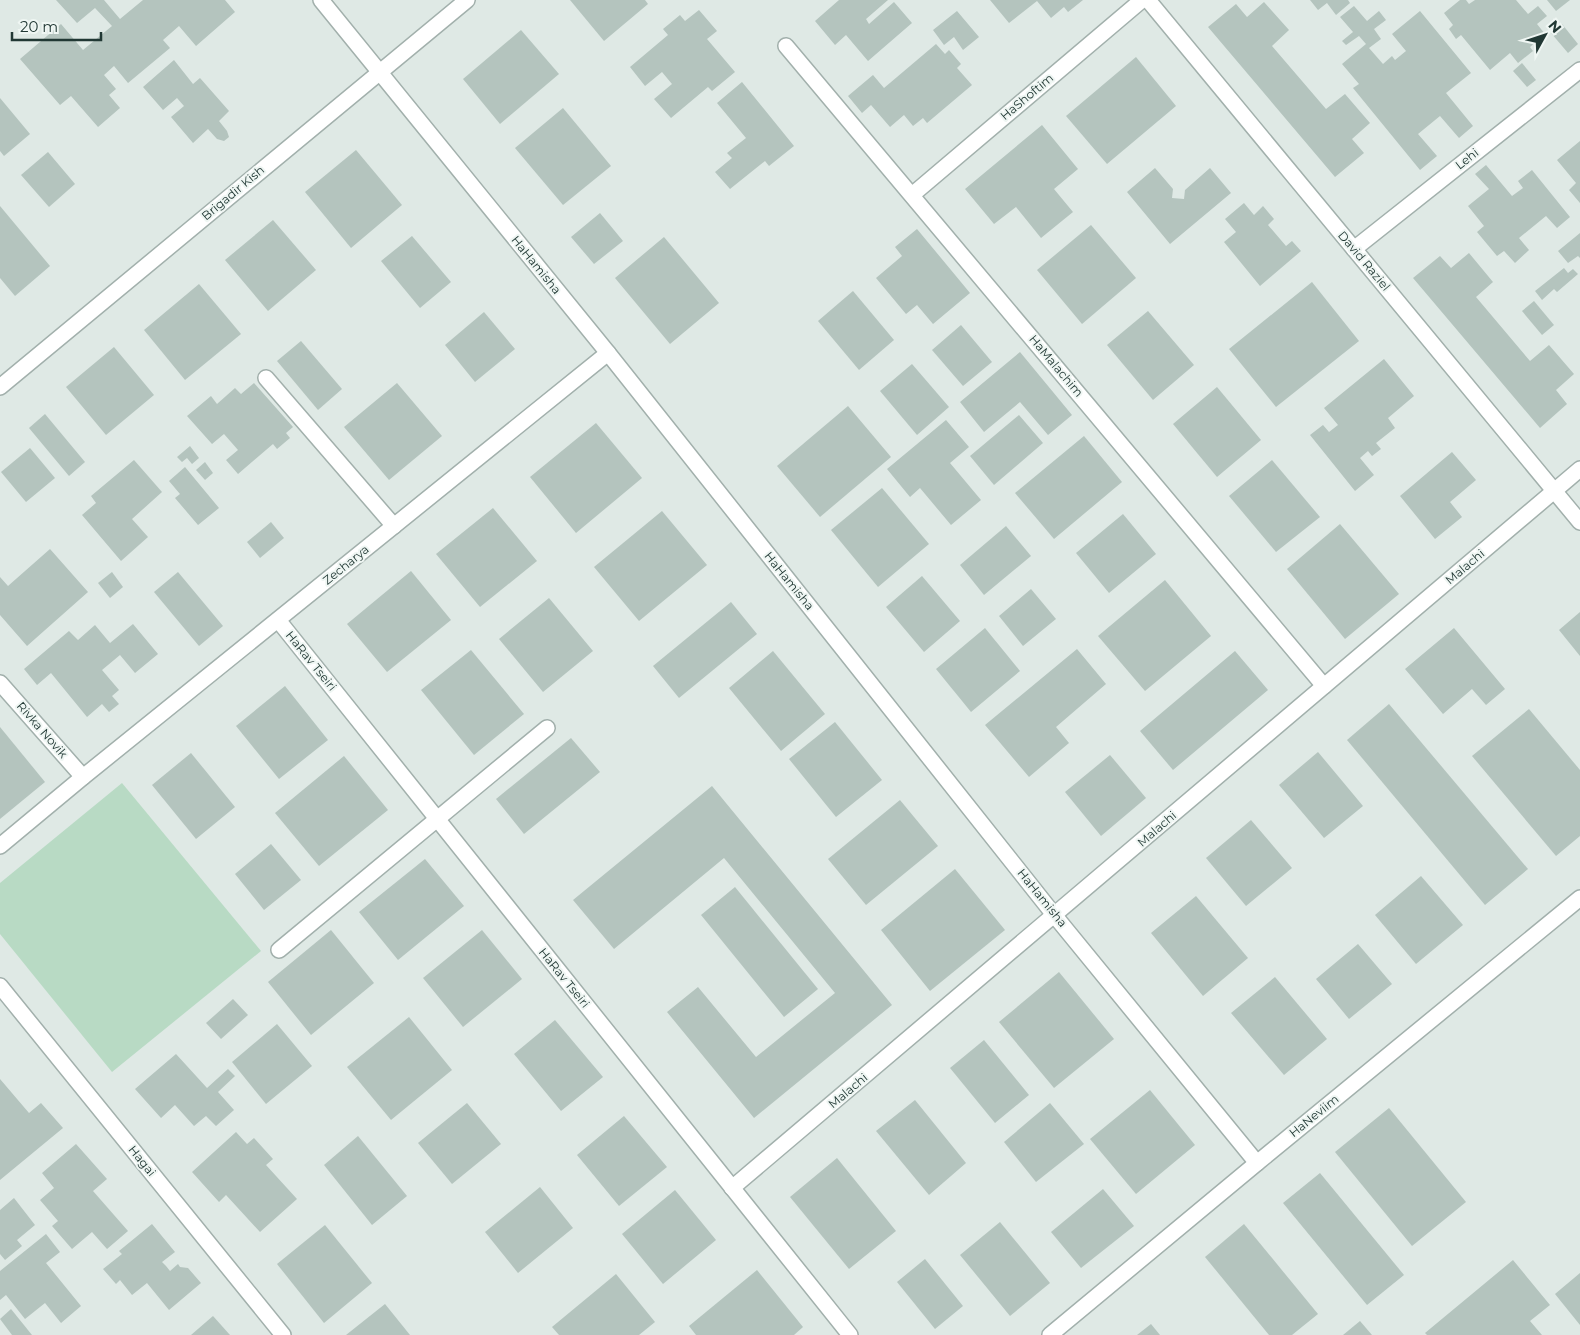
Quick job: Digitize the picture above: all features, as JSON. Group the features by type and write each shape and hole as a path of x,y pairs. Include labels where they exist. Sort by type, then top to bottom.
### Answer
{"street":[{"name":"HaHamisha","path":"321,0 608,353 1056,916 1256,1163"},
{"name":"Brigadir Kish","path":"0,387 468,0"},
{"name":"HaShoftim","path":"912,195 1142,0"},
{"name":"David Raziel","path":"1148,0 1580,522"},
{"name":"HaMalachim","path":"786,46 1324,686"},
{"name":"Lehi","path":"1354,249 1580,70"},
{"name":"Zecharya","path":"83,777 608,353"},
{"path":"266,378 394,526"},
{"name":"Malachi","path":"732,1188 1056,916 1580,469"},
{"name":"HaRav Tseiri","path":"278,620 850,1335"},
{"name":"Rivka Novik","path":"0,683 83,777"},
{"path":"279,950 547,728"},
{"path":"0,846 83,777"},
{"name":"HaNeviim","path":"1050,1335 1256,1163 1580,898"},
{"name":"Hagai","path":"0,986 283,1335"}],"green space":[{"path":"122,783 261,951 112,1072 0,934 0,883"}],"building":[{"path":"56,0 104,0 120,19 143,0 225,0 235,12 196,46 179,26 163,40 170,48 128,83 114,66 104,75 116,89 109,95 120,108 98,127 71,96 60,105 20,59 61,24 83,50 112,26 95,8 77,23"},
{"path":"570,0 645,0 648,4 604,41"},
{"path":"839,0 888,0 866,19 869,24 894,2 912,23 868,61 846,35 835,45 815,21"},
{"path":"990,0 1083,0 1068,12 1064,7 1051,18 1037,1 1009,23"},
{"path":"1310,0 1348,0 1350,3 1336,15 1327,3 1318,10"},
{"path":"1460,0 1466,0 1469,4 1475,0 1516,0 1528,14 1538,6 1547,16 1537,24 1545,34 1530,47 1533,51 1518,63 1510,53 1490,70 1461,35 1456,39 1449,29 1453,25 1444,13"},
{"path":"1547,0 1570,0 1556,11"},
{"path":"1264,2 1289,30 1272,46 1326,109 1345,94 1370,123 1352,139 1364,153 1335,177 1208,27 1236,4 1247,17"},
{"path":"1354,6 1367,21 1379,11 1386,20 1374,29 1381,39 1369,48 1383,64 1392,56 1395,60 1406,51 1392,34 1420,11 1471,73 1446,93 1473,126 1459,138 1440,116 1418,134 1437,156 1420,170 1353,88 1359,84 1342,64 1366,44 1359,36 1346,45 1342,41 1353,32 1340,17"},
{"path":"699,10 717,31 707,39 735,72 712,91 708,87 671,118 654,99 672,84 662,72 645,86 630,67 668,35 663,29 680,15 685,21"},
{"path":"957,11 979,37 963,50 954,37 944,45 933,30"},
{"path":"1562,24 1578,44 1568,53 1551,33"},
{"path":"521,30 559,74 500,124 463,79"},
{"path":"936,44 945,54 949,50 961,64 957,68 972,85 927,123 923,118 913,126 904,115 890,127 871,105 862,113 848,96 873,75 884,88"},
{"path":"1136,57 1176,106 1107,164 1066,116"},
{"path":"174,60 193,84 200,78 229,111 219,121 229,137 224,141 217,139 208,129 193,143 171,117 184,106 177,98 163,110 143,87"},
{"path":"1522,63 1536,80 1527,87 1513,71"},
{"path":"742,82 794,146 769,166 765,161 730,189 715,172 732,158 727,153 746,138 717,103"},
{"path":"0,98 30,134 4,156 0,151"},
{"path":"563,108 611,166 563,205 515,148"},
{"path":"1042,125 1078,169 1054,189 1073,212 1041,238 1016,207 994,224 965,189"},
{"path":"1580,141 1580,203 1569,190 1576,183 1557,160"},
{"path":"356,150 402,205 351,248 305,192"},
{"path":"48,152 75,184 49,207 21,175"},
{"path":"1486,165 1512,196 1523,188 1518,181 1532,170 1570,217 1557,228 1546,216 1519,238 1529,250 1515,263 1504,251 1497,256 1477,232 1484,226 1468,206 1489,189 1475,174"},
{"path":"1155,168 1173,189 1172,198 1184,199 1185,190 1210,168 1231,193 1170,244 1127,192"},
{"path":"1244,203 1254,215 1263,206 1274,219 1268,225 1286,246 1292,241 1301,251 1260,286 1224,242 1236,232 1225,219"},
{"path":"0,206 50,266 15,296 0,278"},
{"path":"600,213 623,241 594,264 571,237"},
{"path":"273,220 316,270 268,311 225,260"},
{"path":"1091,225 1136,278 1082,324 1037,270"},
{"path":"917,229 970,293 933,324 917,305 906,314 876,278 902,256 895,247"},
{"path":"1580,233 1580,258 1578,256 1568,263 1558,251"},
{"path":"412,236 451,282 420,308 381,261"},
{"path":"664,237 719,303 670,344 615,278"},
{"path":"1469,253 1493,282 1476,297 1530,361 1549,345 1574,374 1556,390 1567,404 1540,428 1413,278 1440,256 1451,268"},
{"path":"1564,268 1568,273 1573,269 1578,274 1557,292 1554,289 1542,300 1535,291"},
{"path":"1312,282 1359,341 1276,407 1229,349"},
{"path":"199,284 241,334 185,380 144,330"},
{"path":"853,291 894,340 859,370 818,321"},
{"path":"1534,301 1554,325 1542,335 1522,311"},
{"path":"1148,311 1194,365 1153,400 1107,345"},
{"path":"484,312 515,349 475,382 445,345"},
{"path":"961,325 992,362 963,386 932,350"},
{"path":"301,341 342,389 318,410 277,361"},
{"path":"114,347 154,395 106,435 66,387"},
{"path":"1020,352 1072,415 1048,435 1020,402 984,432 960,402"},
{"path":"1384,359 1414,396 1388,418 1395,428 1376,443 1381,449 1372,456 1368,451 1360,458 1374,475 1355,491 1310,435 1323,425 1329,432 1338,425 1324,408"},
{"path":"912,364 949,407 917,435 880,391"},
{"path":"254,383 293,427 286,433 290,438 277,449 273,444 238,474 226,460 238,450 224,434 212,444 187,416 211,396 217,404 235,388 241,394"},
{"path":"397,383 442,436 389,480 344,427"},
{"path":"1217,387 1261,440 1217,477 1173,424"},
{"path":"848,406 891,457 820,517 777,466"},
{"path":"45,414 85,462 69,476 29,428"},
{"path":"1019,415 1043,443 994,485 970,456"},
{"path":"946,420 969,447 950,463 981,500 951,525 920,488 910,497 887,469"},
{"path":"596,423 642,478 576,533 530,477"},
{"path":"1084,436 1122,482 1054,539 1015,493"},
{"path":"190,446 199,458 192,464 187,458 182,462 177,457"},
{"path":"30,448 55,478 26,502 1,472"},
{"path":"1452,452 1476,480 1450,502 1462,517 1435,539 1400,496"},
{"path":"134,460 162,492 132,519 148,537 121,561 82,515 96,503 91,496"},
{"path":"1272,460 1320,517 1276,552 1229,496"},
{"path":"205,462 213,473 205,480 196,470"},
{"path":"185,467 219,508 198,525 175,498 180,494 169,481"},
{"path":"882,488 929,544 878,587 831,530"},
{"path":"493,508 537,561 480,607 436,554"},
{"path":"662,511 707,565 639,621 594,567"},
{"path":"1123,514 1156,554 1109,593 1076,553"},
{"path":"271,522 284,538 260,558 247,542"},
{"path":"1340,524 1399,594 1345,639 1287,569"},
{"path":"1006,526 1031,556 984,595 960,565"},
{"path":"50,549 88,592 27,646 0,615 0,577 8,586"},
{"path":"411,571 451,620 387,672 347,624"},
{"path":"112,572 123,587 110,598 98,583"},
{"path":"178,572 223,626 199,646 154,592"},
{"path":"922,576 960,621 924,652 886,607"},
{"path":"1165,580 1211,636 1145,691 1098,636"},
{"path":"1031,589 1056,619 1023,646 999,616"},
{"path":"549,598 593,651 543,692 499,639"},
{"path":"731,602 757,634 679,698 653,666"},
{"path":"1580,612 1580,656 1559,630"},
{"path":"133,624 158,654 135,673 120,655 102,670 119,690 112,696 119,704 109,712 102,704 87,717 51,673 37,685 24,669 69,631 78,640 95,625 110,643"},
{"path":"985,628 1020,671 971,712 936,669"},
{"path":"1454,628 1505,689 1486,705 1472,689 1443,714 1405,669"},
{"path":"1077,649 1106,684 1056,727 1069,743 1029,777 985,725"},
{"path":"471,650 524,714 474,755 421,690"},
{"path":"773,651 825,714 781,751 729,688"},
{"path":"1235,651 1268,690 1173,770 1140,731"},
{"path":"285,686 328,740 279,779 236,726"},
{"path":"1389,704 1528,869 1485,905 1347,740"},
{"path":"1529,709 1580,770 1580,836 1556,856 1472,756"},
{"path":"835,722 882,780 836,817 789,759"},
{"path":"0,727 45,782 0,819"},
{"path":"571,738 600,772 524,834 496,799"},
{"path":"1318,752 1363,806 1324,838 1279,785"},
{"path":"191,753 235,807 196,839 152,785"},
{"path":"1110,755 1146,798 1101,836 1065,792"},
{"path":"344,756 388,810 319,866 275,813"},
{"path":"712,786 892,1005 754,1118 667,1012 698,987 756,1057 835,993 724,858 614,949 573,900"},
{"path":"900,800 938,846 866,905 828,859"},
{"path":"1251,820 1292,868 1246,906 1206,858"},
{"path":"271,844 301,880 264,910 235,874"},
{"path":"425,859 464,906 398,960 359,912"},
{"path":"955,869 1005,930 930,991 881,930"},
{"path":"1421,876 1463,925 1416,964 1375,915"},
{"path":"735,887 818,989 784,1017 701,915"},
{"path":"1196,896 1248,958 1203,996 1151,933"},
{"path":"331,930 374,983 311,1035 268,982"},
{"path":"482,930 522,979 463,1027 423,978"},
{"path":"1358,944 1392,984 1349,1019 1316,979"},
{"path":"1059,972 1114,1039 1054,1088 999,1022"},
{"path":"1275,977 1327,1039 1284,1075 1231,1013"},
{"path":"233,999 248,1015 221,1039 206,1023"},
{"path":"409,1017 452,1070 391,1120 347,1067"},
{"path":"555,1020 603,1077 561,1111 514,1054"},
{"path":"277,1024 312,1066 266,1104 232,1062"},
{"path":"984,1040 1029,1095 995,1123 950,1068"},
{"path":"176,1054 207,1088 228,1069 235,1076 218,1092 234,1110 216,1126 206,1116 194,1126 175,1105 161,1118 135,1089"},
{"path":"0,1079 29,1113 41,1103 63,1128 0,1180"},
{"path":"1150,1090 1195,1145 1136,1194 1090,1139"},
{"path":"915,1100 966,1163 929,1195 876,1131"},
{"path":"467,1103 501,1144 452,1184 418,1143"},
{"path":"1050,1103 1084,1144 1036,1182 1004,1142"},
{"path":"1389,1108 1466,1202 1412,1246 1335,1152"},
{"path":"624,1116 667,1167 619,1206 577,1155"},
{"path":"236,1132 247,1144 254,1138 273,1159 266,1165 297,1199 260,1232 226,1195 219,1202 192,1172"},
{"path":"358,1136 407,1196 372,1225 324,1165"},
{"path":"76,1144 107,1179 93,1191 128,1231 107,1249 92,1232 72,1249 52,1226 58,1221 40,1200 54,1188 42,1173"},
{"path":"837,1158 896,1231 849,1269 790,1197"},
{"path":"1320,1173 1404,1275 1367,1305 1283,1203"},
{"path":"540,1187 573,1228 518,1273 485,1232"},
{"path":"1103,1189 1134,1226 1081,1268 1051,1232"},
{"path":"675,1190 716,1240 663,1284 622,1234"},
{"path":"14,1198 35,1225 17,1240 22,1246 5,1260 0,1254 0,1210"},
{"path":"1000,1222 1050,1283 1010,1316 960,1255"},
{"path":"152,1224 175,1252 162,1262 170,1271 178,1264 180,1267 188,1268 201,1283 169,1310 147,1283 132,1295 120,1280 116,1284 103,1269 122,1254 119,1251"},
{"path":"1244,1224 1318,1314 1292,1335 1269,1335 1205,1257"},
{"path":"325,1225 372,1283 324,1323 277,1264"},
{"path":"46,1234 60,1252 46,1263 81,1306 61,1323 45,1303 25,1319 6,1295 0,1300 0,1271"},
{"path":"925,1259 963,1306 935,1329 897,1282"},
{"path":"1513,1260 1550,1305 1530,1321 1542,1335 1427,1335 1425,1333"},
{"path":"757,1270 803,1327 794,1335 696,1335 689,1326"},
{"path":"1580,1273 1580,1325 1555,1294"},
{"path":"616,1274 655,1322 639,1335 559,1335 552,1327"},
{"path":"385,1304 410,1335 346,1335"},
{"path":"11,1309 32,1335 12,1335 0,1319"},
{"path":"213,1316 230,1335 191,1335"},
{"path":"1360,1321 1372,1335 1343,1335"},
{"path":"1151,1324 1160,1335 1137,1335"}]}
